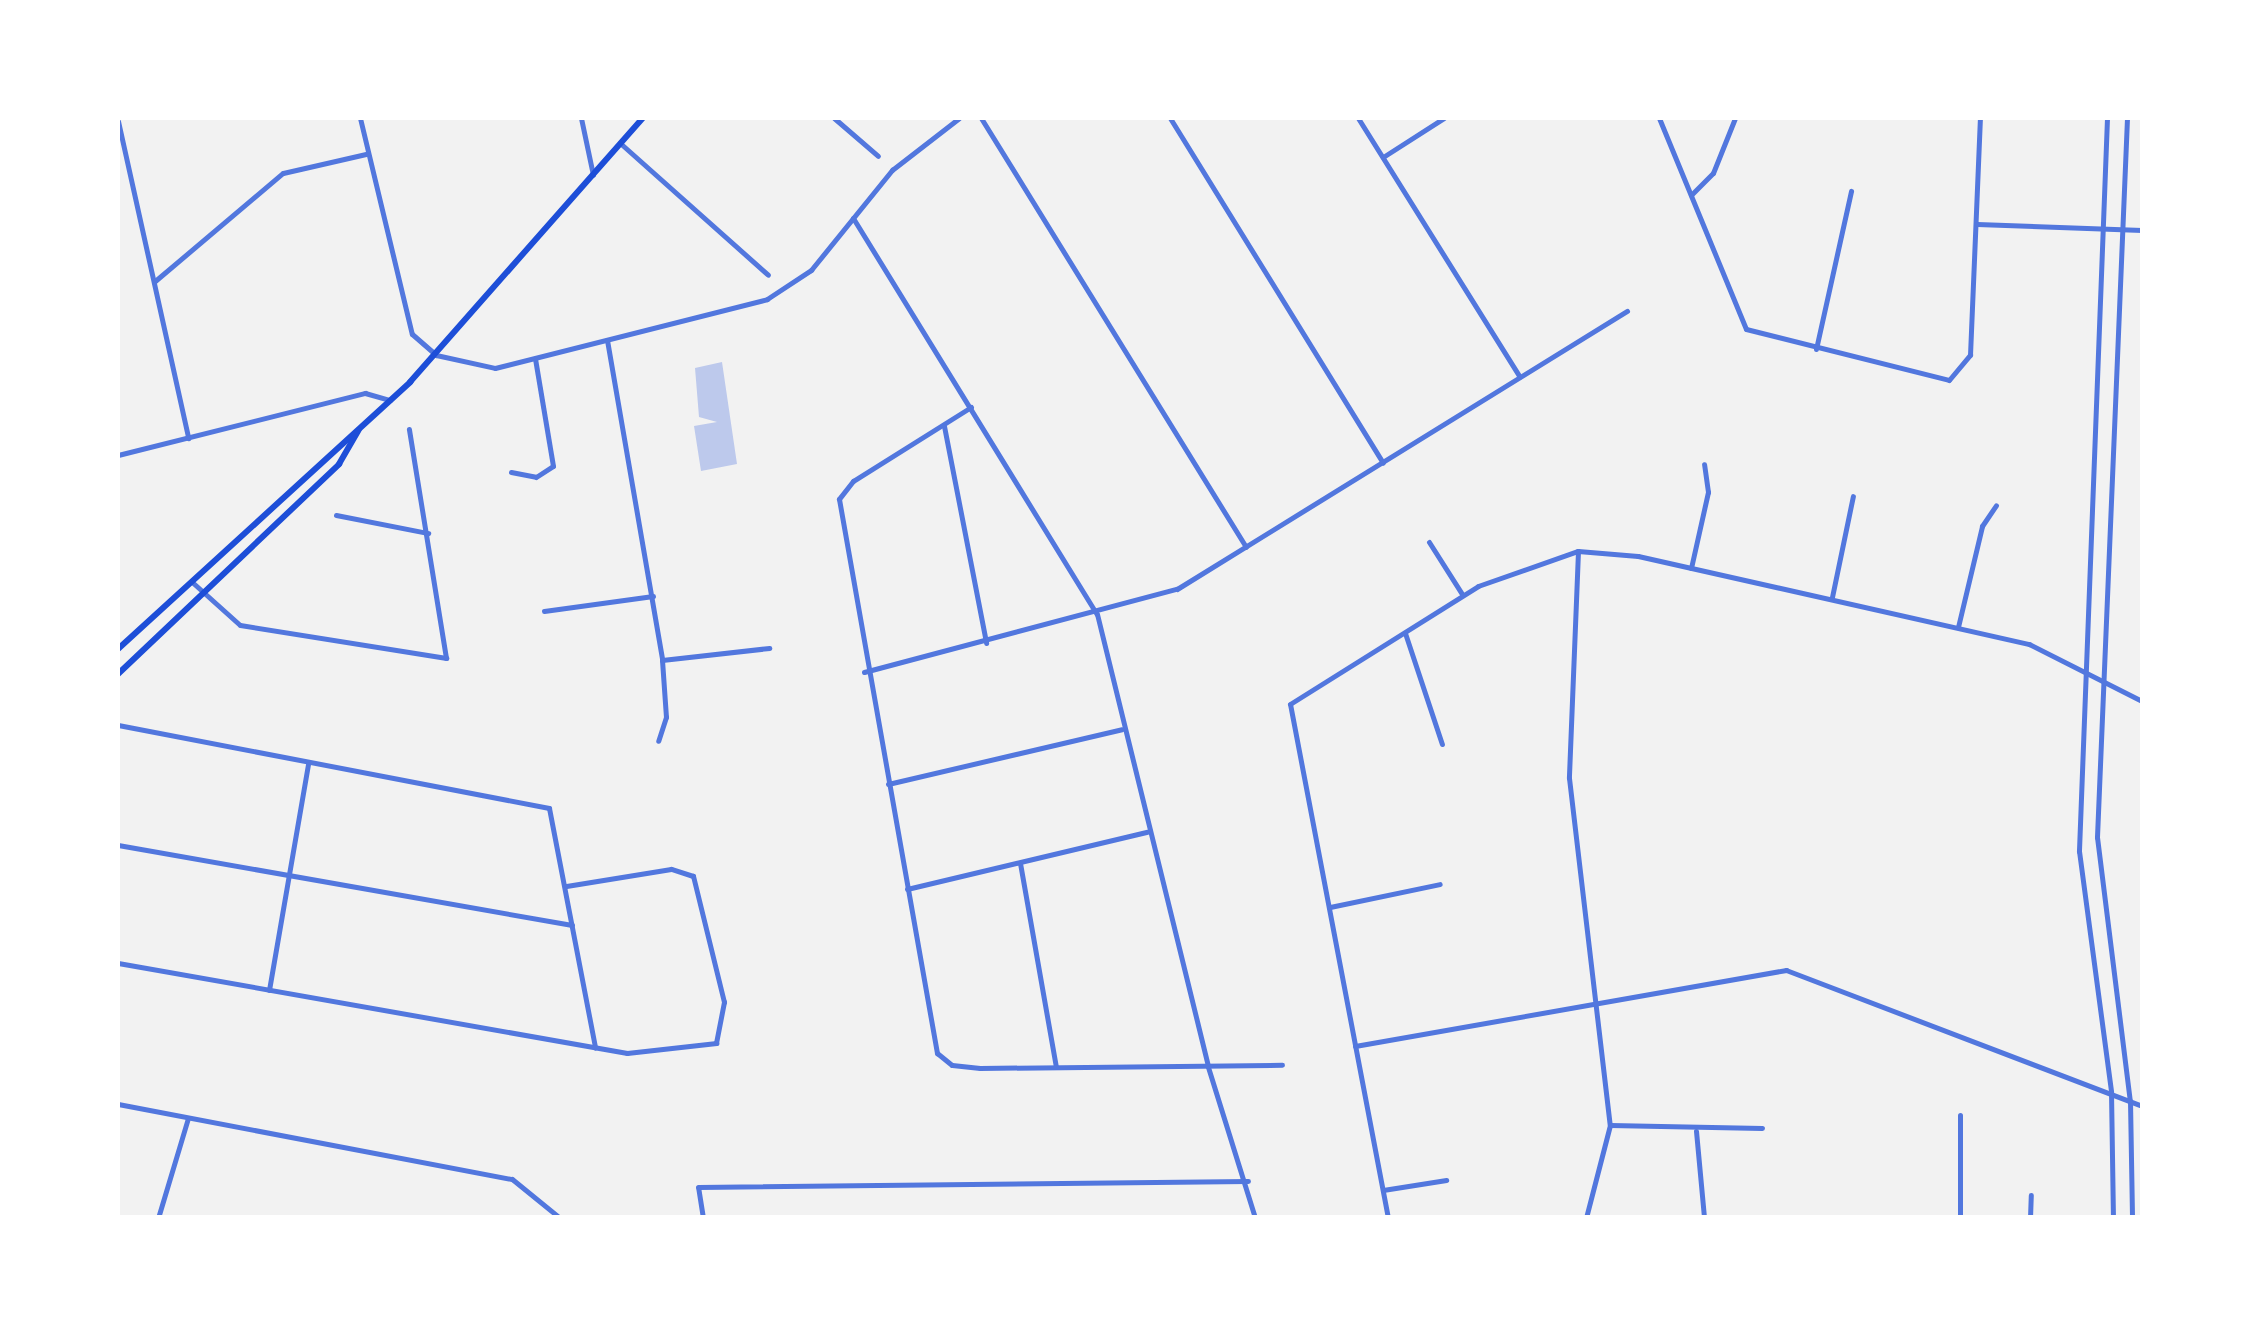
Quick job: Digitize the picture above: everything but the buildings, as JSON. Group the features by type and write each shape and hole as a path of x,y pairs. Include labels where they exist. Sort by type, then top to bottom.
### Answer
{"main road":[{"path":"118,649 390,401 436,354 642,118"},
{"path":"118,674 339,464 360,429"}],"street":[{"path":"360,118 412,334 436,354 484,368 535,359 776,294 853,218 900,162 959,118"},
{"path":"581,118 593,175"},
{"path":"834,118 878,156"},
{"path":"981,118 1246,547"},
{"path":"1170,118 1383,463"},
{"path":"1358,118 1520,377"},
{"path":"1382,156 1444,118"},
{"path":"1660,118 1738,320 1761,337 1939,379 1962,375 1977,224 1980,118"},
{"path":"1691,195 1712,173 1735,118"},
{"path":"2107,118 2080,890 2111,1092 2113,1218"},
{"path":"2127,118 2098,879 2130,1101 2132,1218"},
{"path":"118,121 188,438"},
{"path":"620,144 768,275"},
{"path":"155,281 283,173 367,154"},
{"path":"1816,350 1851,191"},
{"path":"853,218 1097,614 1147,832 1208,1068 1248,1181 1255,1218"},
{"path":"1977,224 2142,230"},
{"path":"864,672 1153,600 1246,547 1627,311"},
{"path":"607,340 662,660 666,718 658,742"},
{"path":"510,472 543,475 554,460 535,359"},
{"path":"118,455 365,392 390,401"},
{"path":"970,407 853,481 839,499 864,672 943,1061 1056,1067 1282,1065"},
{"path":"944,426 986,643"},
{"path":"190,580 202,594 253,629 440,660 450,645 408,429"},
{"path":"1691,568 1708,492 1704,464"},
{"path":"1832,598 1853,496"},
{"path":"1958,627 1982,526 1996,506"},
{"path":"336,516 428,534"},
{"path":"1429,542 1463,596"},
{"path":"1388,1218 1290,704 1463,596 1528,562 1578,551 1691,568 2029,644 2142,701"},
{"path":"1578,551 1570,778 1601,1002 1610,1125 1586,1218"},
{"path":"544,610 653,596"},
{"path":"1405,632 1442,744"},
{"path":"662,660 769,648"},
{"path":"118,726 308,764 538,802 554,816 595,1048"},
{"path":"888,784 1122,729"},
{"path":"269,990 308,764"},
{"path":"907,889 1147,832"},
{"path":"118,845 574,926"},
{"path":"1020,863 1056,1067"},
{"path":"118,963 595,1048 707,1050 724,1033 721,984 693,876 671,869 566,886"},
{"path":"1330,908 1440,884"},
{"path":"1356,1046 1786,970 2142,1106"},
{"path":"118,1104 512,1180 560,1218"},
{"path":"1960,1115 1960,1218"},
{"path":"158,1218 188,1118"},
{"path":"1610,1125 1696,1131 1762,1128"},
{"path":"1696,1131 1704,1218"},
{"path":"1384,1190 1446,1180"},
{"path":"703,1218 698,1187 1248,1181"},
{"path":"2030,1218 2031,1195"}]}
